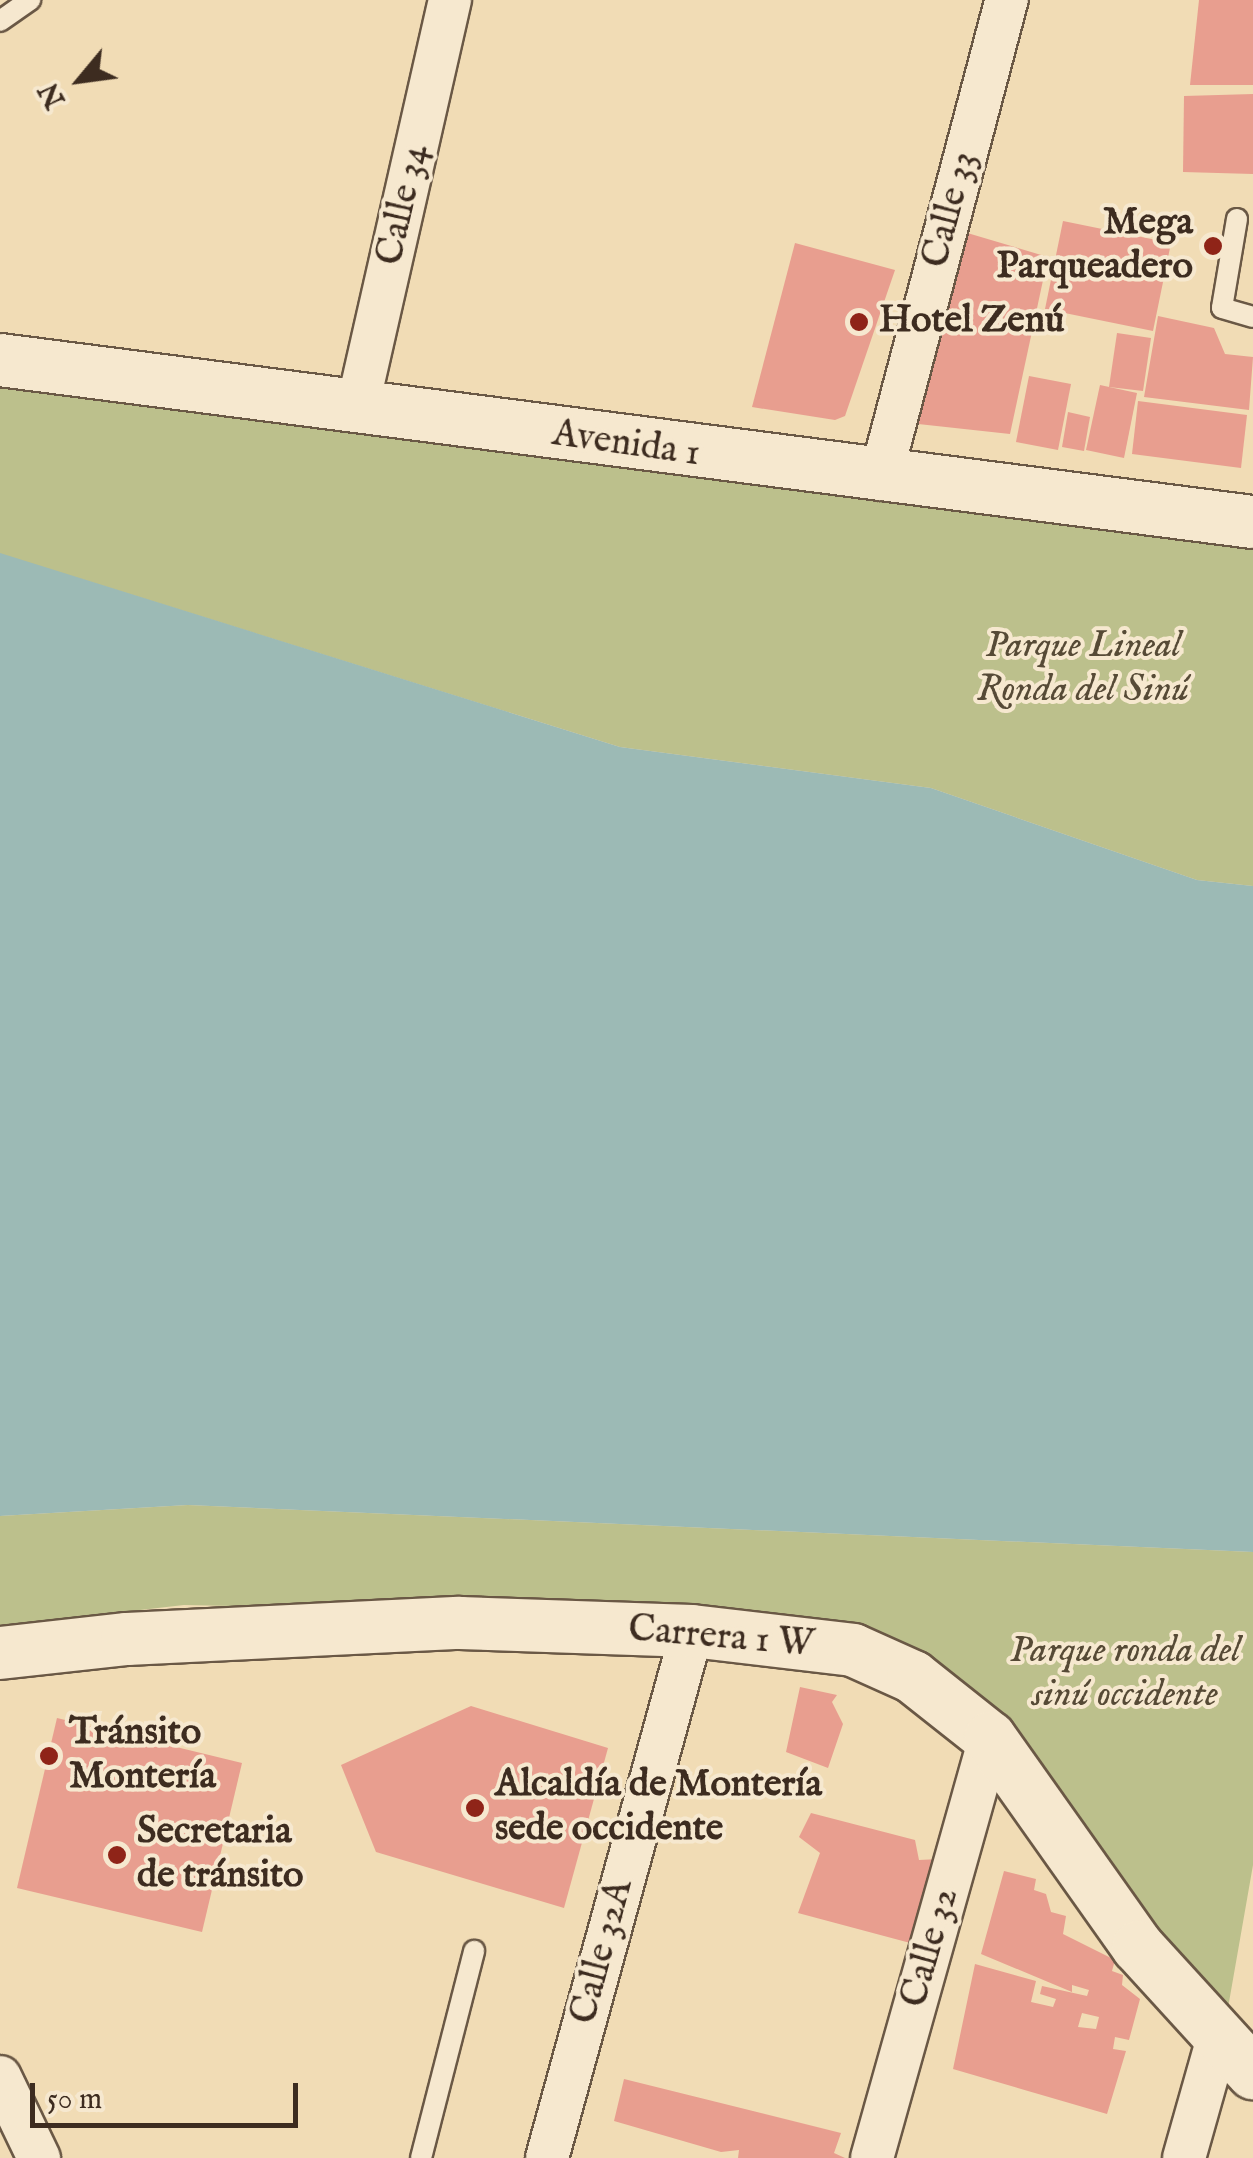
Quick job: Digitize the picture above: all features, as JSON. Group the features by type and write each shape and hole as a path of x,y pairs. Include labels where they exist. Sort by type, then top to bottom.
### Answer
{"street":[{"name":"Calle 34","path":"357,409 450,0"},
{"name":"Calle 33","path":"880,478 1006,0"},
{"name":"Avenida 1","path":"0,360 880,478 1253,522"},
{"name":"Carrera 1 W","path":"0,1653 146,1638 460,1623 692,1631 853,1650 913,1677 990,1738 1138,1947 1235,2057"},
{"name":"Calle 32A","path":"547,2158 692,1631"},
{"name":"Calle 32","path":"872,2158 990,1738"},
{"path":"1184,2158 1235,2057"},
{"path":"0,2078 40,2158"}],"lane":[{"path":"0,21 30,0"},
{"path":"1237,220 1222,308 1253,317"},
{"path":"421,2158 474,1951"}],"green space":[{"name":"Parque Lineal Ronda del Sinú","path":"0,366 1253,527 1253,886 1197,880 931,788 620,747 81,579 0,614"},
{"name":"Parque ronda del sinú occidente","path":"188,1505 1253,1552 1253,1865 1225,2025 998,1734 698,1615 184,1605 0,1626 0,1516"}],"water":[{"path":"0,553 620,747 931,788 1197,880 1253,886 1253,1552 188,1505 0,1516"}],"building":[{"path":"1199,0 1253,0 1253,85 1190,85"},
{"path":"1253,94 1253,174 1183,172 1184,96"},
{"path":"1063,221 1171,243 1153,331 1045,309"},
{"path":"964,232 1048,257 1010,434 909,423"},
{"path":"795,243 895,270 845,416 835,420 752,407"},
{"path":"1158,316 1214,328 1225,354 1253,357 1249,410 1144,397"},
{"path":"1117,333 1151,338 1143,391 1109,387"},
{"path":"1029,376 1071,384 1058,450 1016,442"},
{"path":"1100,385 1137,393 1124,458 1086,450"},
{"path":"1138,401 1247,415 1241,468 1132,454"},
{"path":"1068,412 1090,417 1084,451 1062,447"},
{"path":"800,1687 837,1695 832,1702 843,1724 828,1768 786,1752"},
{"name":"Alcaldía de Montería sede occidente","path":"471,1706 608,1748 564,1908 376,1852 341,1765"},
{"path":"57,1718 242,1763 202,1932 17,1888"},
{"path":"811,1813 915,1840 919,1860 939,1859 914,1944 798,1913 820,1853 799,1837"},
{"path":"1004,1871 1036,1879 1034,1890 1046,1894 1051,1912 1066,1916 1063,1934 1115,1960 1112,1971 1123,1975 1122,1985 1140,1999 1129,2040 1115,2037 1113,2049 1126,2051 1107,2114 953,2069 975,1964 1036,1981 1031,2002 1053,2007 1056,1999 1040,1994 1042,1986 1087,1996 1089,1990 1072,1985 1072,1992 981,1954","holes":["1082,2013 1099,2017 1096,2029 1078,2027"]},
{"path":"624,2079 841,2133 834,2153 845,2158 738,2158 739,2150 721,2152 614,2121"}],"place":[{"name":"Mega Parqueadero","path":"1213,246"},
{"name":"Hotel Zenú","path":"859,322"},
{"name":"Tránsito Montería","path":"49,1756"},
{"name":"Alcaldía de Montería sede occidente","path":"475,1808"},
{"name":"Secretaria de tránsito","path":"117,1855"}]}
